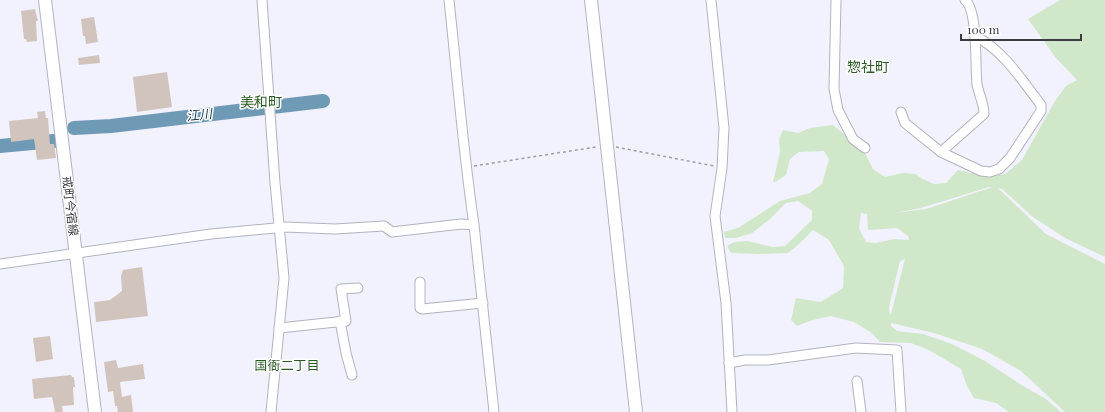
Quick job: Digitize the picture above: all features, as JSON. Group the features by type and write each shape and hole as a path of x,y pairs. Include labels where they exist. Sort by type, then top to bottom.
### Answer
{"street":[{"name":"戒町今宿線","path":"46,0 95,412"},
{"path":"262,0 275,183 284,278 271,412"},
{"path":"450,0 466,167 483,303 494,412"},
{"path":"591,0 636,412"},
{"path":"710,0 724,128 722,168 715,216 726,303 732,412"},
{"path":"836,0 834,89 838,110 853,139 865,148"},
{"path":"941,152 984,114 984,107 978,89 976,76 972,13 968,3 965,0"},
{"path":"901,112 905,123 941,152 981,171 990,172 999,169 1010,158 1041,111 1041,105 1015,69 1003,56 980,38 974,36"},
{"path":"0,264 211,234 286,227 335,229 384,226 392,232 461,224 474,225"},
{"path":"420,282 420,308 422,309 483,303"},
{"path":"279,328 346,321 341,289 358,288"},
{"path":"340,322 352,375"},
{"path":"730,363 745,360 768,360 856,348 897,350 901,412"},
{"path":"857,381 861,412"}],"path":[{"path":"466,167 606,145 722,168"}],"green space":[{"path":"1060,0 1105,0 1105,257 1065,238 1033,217 1002,189 998,188 1046,234 1105,264 1105,412 1065,412 1021,371 982,349 934,333 891,323 891,326 897,331 923,334 952,344 985,361 1046,399 1061,412 1009,412 996,403 974,398 967,386 961,369 929,350 911,343 880,342 872,333 854,322 831,316 813,320 797,326 791,320 796,298 821,302 843,288 844,266 829,240 813,230 788,253 731,253 727,246 734,242 748,241 772,247 785,246 812,220 812,211 798,201 786,203 769,220 752,233 736,238 725,238 724,232 738,228 780,201 810,193 822,184 829,159 824,151 799,152 790,159 786,175 773,182 780,152 779,139 783,130 798,133 810,128 833,125 864,151 873,169 885,177 903,173 915,174 934,184 946,183 958,170 988,177 1005,174 1022,160 1055,101 1066,86 1077,80 1056,58 1028,19","holes":["993,187 926,209 895,213 921,208","861,213 867,214 868,230 897,228 908,236 909,240 894,239 876,243 866,242 859,228","905,259 890,315 889,307 900,261"]}],"building":[{"path":"35,9 38,21 36,21 37,41 27,42 26,39 24,39 21,11"},
{"path":"94,17 98,42 86,44 85,36 83,36 81,19"},
{"path":"99,55 100,63 79,65 78,58"},
{"path":"167,72 172,107 137,112 133,77"},
{"path":"45,111 46,118 48,118 50,144 54,144 56,158 37,160 34,139 11,142 9,121 38,118 37,112"},
{"path":"142,267 148,316 96,322 94,302 110,300 122,291 121,276 123,270"},
{"path":"50,336 53,359 36,362 33,338"},
{"path":"116,360 118,368 143,364 145,379 120,382 122,397 131,395 133,412 118,412 117,406 115,406 113,391 108,392 104,362"},
{"path":"71,375 74,377 75,387 73,387 74,405 62,406 63,412 55,412 52,397 34,399 32,379"}],"waterway":[{"name":"江川","path":"74,128 111,126 323,101"},
{"name":"江川","path":"0,146 54,141"}],"district":[{"name":"惣社町","path":"868,66"},
{"name":"美和町","path":"261,101"},
{"name":"国衙二丁目","path":"287,364"}]}
